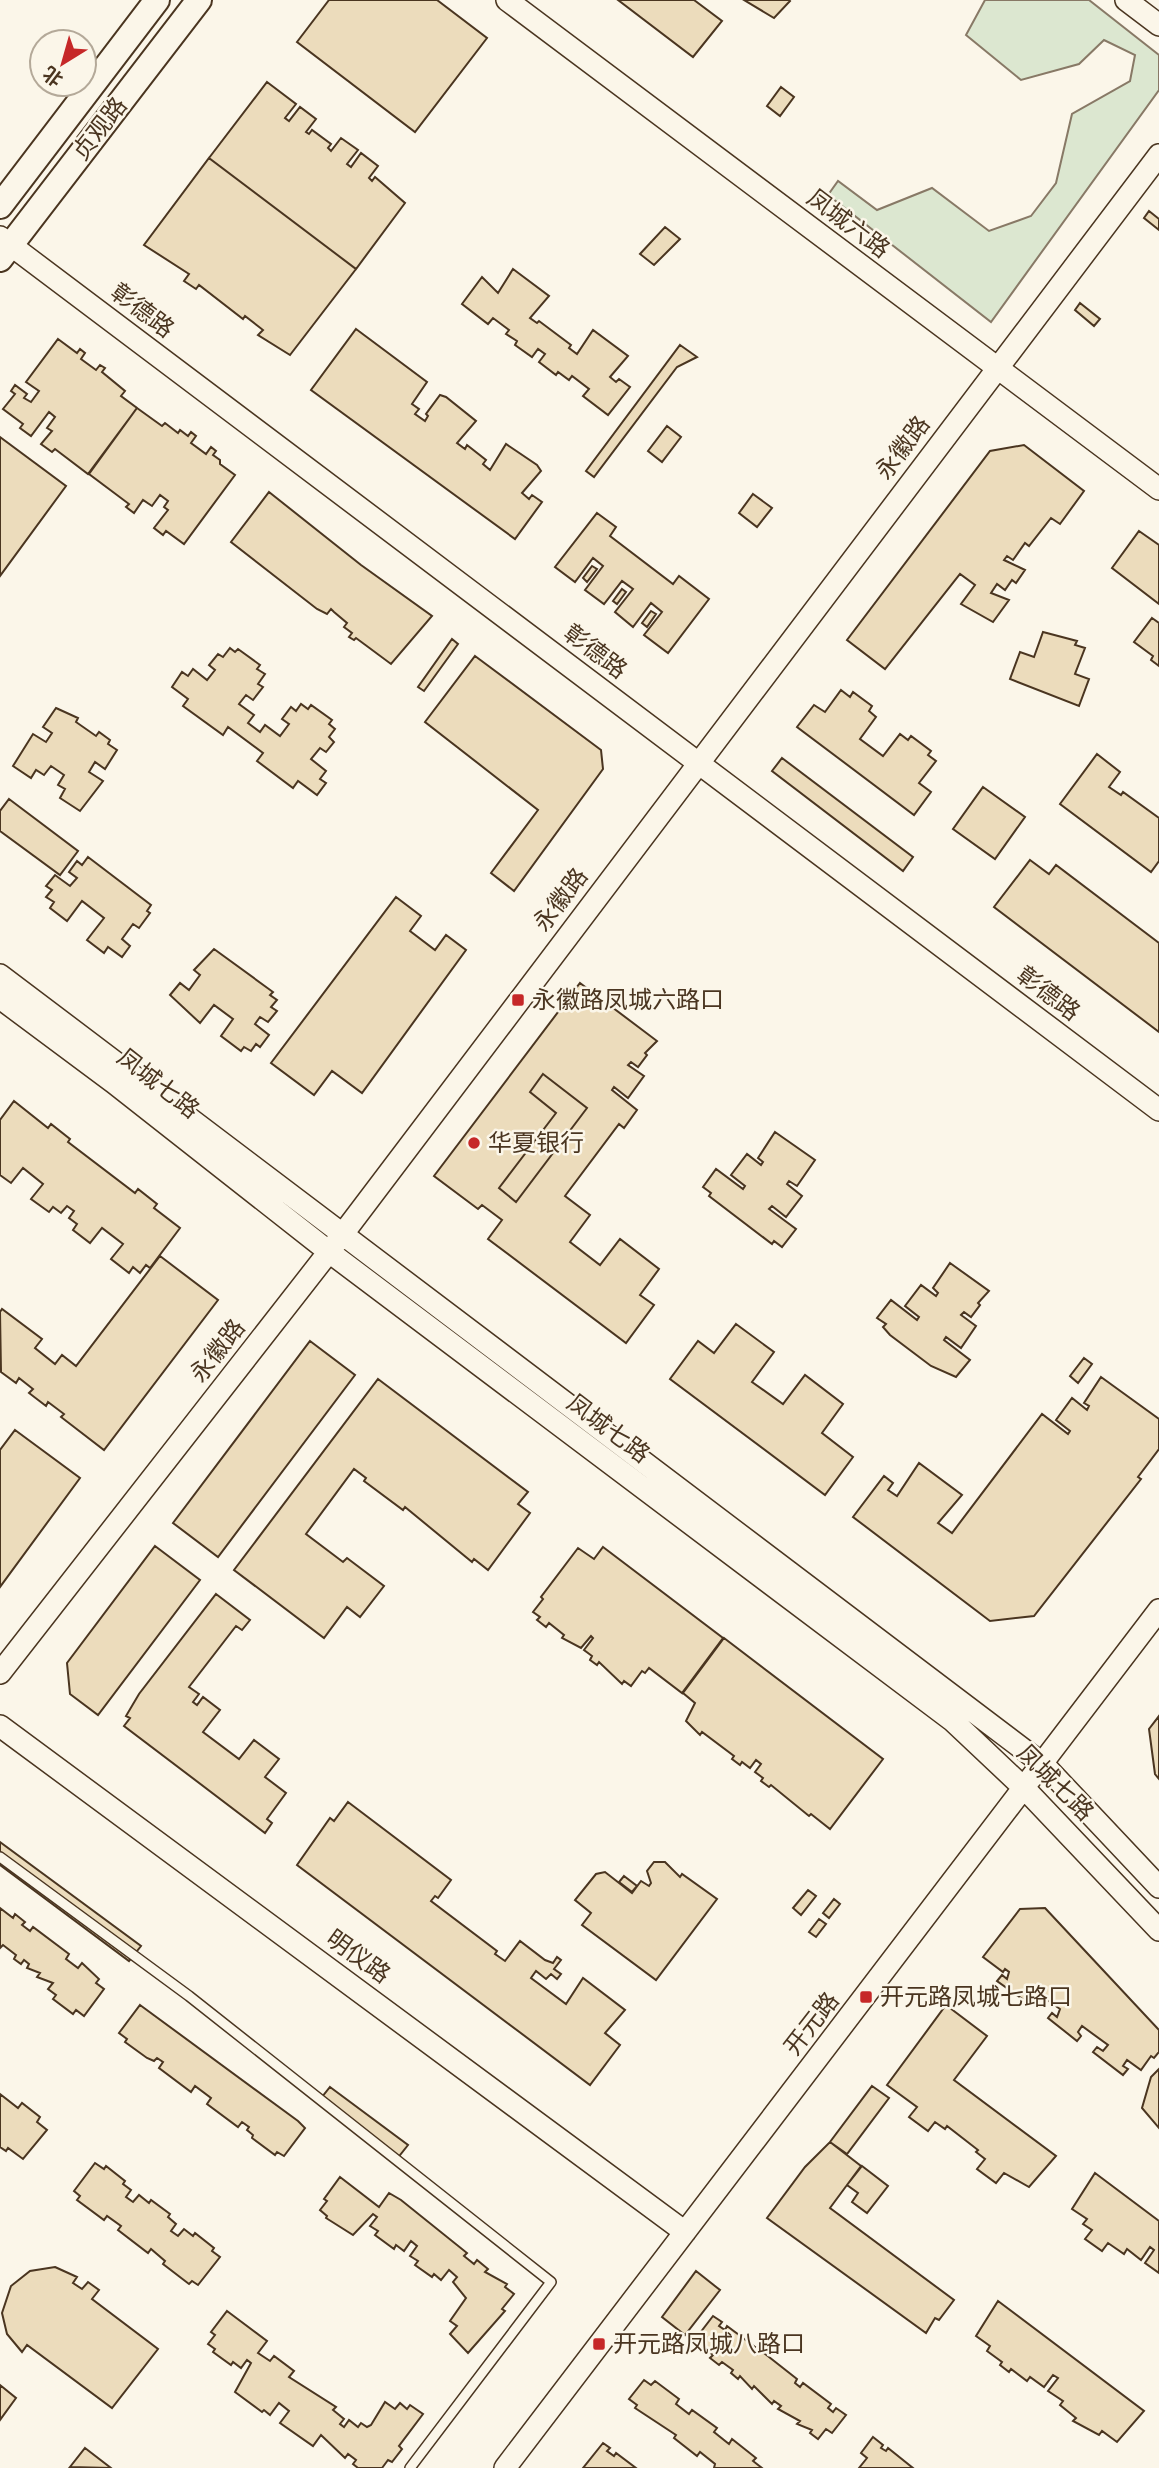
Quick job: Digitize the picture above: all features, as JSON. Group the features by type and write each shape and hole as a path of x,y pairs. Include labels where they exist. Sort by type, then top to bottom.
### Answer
{"main road":[{"name":"贞观路","path":"0,206 157,0"},
{"name":"贞观路","path":"4,247 199,0"}],"street":[{"name":"凤城六路","path":"507,0 1159,489"},
{"path":"1126,0 1159,25"},
{"name":"永徽路","path":"0,1673 335,1243 1159,155"},
{"name":"彰德路","path":"4,247 1159,1110"},
{"name":"凤城七路","path":"0,975 335,1243 953,1721 1026,1789 1159,1930"},
{"name":"凤城七路","path":"0,998 1044,1765 1159,1887"},
{"name":"开元路","path":"505,2468 1026,1789 1159,1610"},
{"name":"明仪路","path":"0,1726 685,2232"}],"lane":[{"path":"0,1857 189,1996 551,2282 410,2468"}],"green space":[{"path":"985,0 1089,0 1159,55 1159,90 991,322 828,195 838,181 877,210 932,188 989,231 1031,216 1056,183 1072,114 1130,81 1135,55 1104,40 1079,64 1021,80 966,35"}],"building":[{"path":"329,0 437,0 487,38 415,132 297,42"},
{"path":"618,0 694,0 722,21 693,57"},
{"path":"744,0 789,0 790,1 774,18"},
{"path":"267,82 296,104 285,118 289,121 300,107 316,119 306,132 309,134 312,130 331,144 328,148 331,151 341,138 358,150 347,164 351,167 361,153 378,166 369,178 372,181 375,177 405,203 356,269 209,158"},
{"path":"781,87 794,97 780,116 767,106"},
{"path":"209,158 356,269 290,355 258,335 263,330 245,316 243,319 199,285 196,289 184,281 189,274 144,245"},
{"path":"1149,211 1159,219 1159,230 1144,218"},
{"path":"665,227 680,239 654,265 640,254"},
{"path":"513,269 549,296 530,318 537,323 539,321 571,345 569,348 577,354 593,330 628,356 610,377 616,382 619,379 630,387 608,415 583,396 589,389 572,376 569,380 558,372 556,375 539,362 545,354 538,349 532,357 515,345 517,341 506,334 509,330 493,318 488,324 462,304 482,277 498,293"},
{"path":"1080,303 1100,319 1094,326 1075,310"},
{"path":"356,329 427,382 412,404 419,409 415,414 425,421 428,416 426,414 440,395 446,397 476,421 457,443 465,449 467,445 486,460 483,464 490,470 506,444 537,465 541,471 522,493 529,499 532,495 542,502 515,539 311,390"},
{"path":"58,339 77,353 80,349 85,353 81,359 96,370 100,365 105,368 102,372 125,391 121,396 137,408 88,474 55,449 52,452 41,444 52,431 47,428 55,417 49,412 31,436 20,428 23,424 3,409 15,394 11,391 15,385 27,394 24,398 31,402 39,391 26,382"},
{"path":"680,345 697,357 677,367 594,477 586,471"},
{"path":"137,408 162,426 165,423 178,433 180,430 188,436 191,432 196,436 191,443 206,454 211,447 216,451 213,455 220,460 220,464 235,475 184,544 166,531 163,535 154,528 168,510 164,507 168,501 160,495 152,506 143,500 134,513 126,507 129,504 89,474"},
{"path":"667,426 681,437 662,462 648,451"},
{"path":"0,437 66,486 0,576"},
{"path":"1024,445 1084,491 1060,524 1051,518 1029,546 1025,543 1013,560 1007,556 1004,560 1025,570 1016,583 1012,580 1005,590 997,584 991,593 1009,600 993,622 961,604 975,585 960,574 885,669 847,640 990,451"},
{"path":"269,492 361,565 432,616 391,664 356,638 354,640 349,637 352,633 344,627 347,623 331,609 327,614 317,609 231,542"},
{"path":"753,494 772,508 757,527 739,513"},
{"path":"597,513 616,527 610,536 673,584 679,576 709,599 668,653 644,635 662,612 651,603 633,627 615,612 633,589 622,581 604,604 585,590 603,566 593,558 575,582 555,567"},
{"path":"1139,531 1159,545 1159,604 1112,568"},
{"path":"592,566 597,569 587,582 583,578"},
{"path":"622,589 626,592 617,604 613,601"},
{"path":"651,611 656,614 647,627 642,623"},
{"path":"1152,618 1159,623 1159,666 1151,660 1153,656 1134,642"},
{"path":"1043,632 1077,641 1075,645 1085,648 1075,674 1089,679 1079,706 1010,679 1020,652 1034,657"},
{"path":"452,639 458,644 424,691 418,687"},
{"path":"230,648 235,652 238,649 260,665 257,669 265,674 258,684 263,687 253,700 246,695 239,704 254,715 248,723 260,732 265,725 280,736 289,724 282,719 291,707 296,711 301,704 308,709 311,705 332,720 329,724 335,729 329,737 334,742 326,752 320,748 311,759 326,771 320,779 326,783 317,795 298,781 293,788 257,761 263,753 228,727 223,735 183,706 188,699 172,687 182,672 188,676 193,669 207,680 215,670 209,665 218,654 223,657"},
{"path":"475,656 601,750 603,769 514,891 491,873 538,810 425,722"},
{"path":"841,690 850,697 853,692 872,706 869,711 876,717 860,739 883,756 900,734 908,740 911,736 931,751 928,755 936,761 919,783 931,792 914,815 797,727 814,705 825,712"},
{"path":"56,708 78,718 76,722 96,736 99,732 110,740 108,744 117,750 105,769 95,762 89,772 103,781 80,811 60,798 65,789 58,785 64,775 51,766 44,775 36,770 31,778 13,766 33,734 46,742 52,733 43,727"},
{"path":"1097,754 1120,772 1109,787 1121,795 1123,792 1159,818 1159,861 1151,872 1060,804"},
{"path":"782,758 913,857 903,871 772,771"},
{"path":"983,787 1025,817 995,859 953,829"},
{"path":"9,799 78,851 60,875 0,831 0,811"},
{"path":"88,857 151,905 147,911 150,913 139,928 133,924 122,939 130,946 122,957 108,947 104,953 87,940 104,918 82,901 67,921 50,908 54,902 46,897 52,890 46,886 55,875 70,886 77,878 69,872 77,861 82,865"},
{"path":"1030,860 1049,874 1056,865 1159,943 1159,1032 994,907"},
{"path":"396,897 421,916 410,931 435,950 446,935 466,950 362,1093 332,1071 314,1095 271,1063"},
{"path":"214,949 273,992 270,995 277,1000 271,1007 277,1011 268,1022 260,1017 255,1024 269,1035 260,1047 256,1044 251,1051 244,1047 241,1051 221,1036 233,1019 214,1005 200,1023 170,995 180,983 189,990 200,975 194,970"},
{"path":"580,983 657,1041 645,1053 647,1055 638,1067 631,1062 628,1065 644,1076 628,1098 614,1087 612,1090 637,1110 624,1128 619,1124 565,1196 590,1215 570,1242 600,1265 620,1239 659,1269 640,1295 654,1305 626,1343 488,1239 502,1220 482,1205 478,1209 434,1176","holes":["543,1074 587,1108 516,1202 499,1188 556,1113 530,1092"]},
{"path":"543,1074 587,1108 516,1202 499,1188 556,1113 530,1092"},
{"path":"14,1101 48,1128 51,1124 70,1139 68,1142 135,1193 138,1189 157,1204 154,1208 180,1228 150,1268 146,1265 140,1273 133,1267 129,1273 111,1259 123,1244 102,1228 90,1243 73,1230 77,1224 69,1218 74,1211 67,1206 61,1213 53,1207 49,1212 31,1199 43,1184 23,1168 11,1183 0,1175 0,1120"},
{"path":"775,1132 815,1160 797,1186 789,1181 787,1184 802,1196 786,1217 772,1206 769,1209 796,1229 782,1247 774,1241 772,1244 709,1196 711,1193 703,1187 716,1169 743,1189 745,1186 731,1175 747,1154 761,1165 763,1162 758,1158"},
{"path":"160,1256 218,1300 104,1450 61,1417 64,1414 48,1402 46,1406 29,1393 33,1389 19,1378 16,1383 1,1372 0,1312 2,1309 42,1339 35,1348 55,1364 62,1355 76,1366"},
{"path":"950,1263 989,1291 978,1303 980,1305 971,1317 964,1312 961,1315 976,1326 961,1348 946,1337 944,1340 970,1360 956,1377 931,1366 890,1335 883,1327 886,1324 877,1318 891,1300 917,1320 919,1317 905,1306 921,1285 936,1296 938,1293 933,1288"},
{"path":"736,1324 774,1352 752,1382 783,1404 805,1375 843,1404 822,1433 853,1457 825,1495 670,1379 698,1341 714,1353"},
{"path":"310,1341 355,1375 218,1557 173,1523"},
{"path":"1084,1358 1092,1364 1078,1383 1070,1376"},
{"path":"1101,1377 1159,1419 1159,1449 1138,1477 1141,1479 1034,1616 990,1621 853,1517 884,1476 893,1483 888,1490 897,1496 919,1463 962,1495 938,1523 952,1533 1042,1414 1068,1434 1070,1431 1056,1420 1072,1398 1087,1410 1089,1406 1084,1403"},
{"path":"378,1379 528,1492 518,1504 530,1513 488,1570 474,1559 472,1562 405,1507 403,1510 364,1481 366,1478 354,1469 306,1534 343,1562 347,1558 384,1586 360,1617 347,1607 324,1638 234,1570"},
{"path":"15,1430 80,1478 0,1587 0,1450"},
{"path":"155,1546 200,1580 98,1715 70,1694 67,1663"},
{"path":"603,1547 723,1638 682,1693 649,1668 645,1673 642,1671 631,1686 624,1681 622,1684 599,1662 597,1665 590,1660 592,1656 584,1650 593,1638 591,1636 581,1648 562,1638 564,1635 549,1623 546,1627 537,1620 540,1617 533,1612 543,1599 541,1597 578,1548 594,1559"},
{"path":"216,1594 250,1620 242,1630 236,1626 189,1687 199,1694 193,1702 197,1705 203,1697 220,1710 203,1732 239,1759 254,1740 279,1759 265,1777 286,1793 267,1819 272,1823 265,1833 124,1726 130,1718 126,1716 139,1694"},
{"path":"724,1638 883,1759 830,1829 811,1814 809,1816 771,1785 769,1787 761,1781 763,1778 755,1772 761,1764 756,1760 750,1768 742,1762 740,1765 732,1759 734,1756 702,1732 700,1735 686,1721 695,1703 683,1693"},
{"path":"1159,1716 1159,1779 1155,1774 1149,1729"},
{"path":"348,1802 451,1880 438,1898 435,1896 431,1901 497,1951 495,1954 505,1961 520,1941 545,1960 553,1963 557,1957 561,1960 554,1969 561,1974 557,1979 551,1974 546,1979 536,1971 531,1978 566,2004 583,1978 625,2010 605,2033 620,2045 590,2085 297,1865 330,1818 334,1821"},
{"path":"0,1842 141,1946 129,1961 0,1865"},
{"path":"654,1862 665,1862 680,1877 682,1874 717,1899 656,1980 582,1925 591,1913 575,1900 596,1874 605,1872 632,1893 641,1881 649,1886 651,1883 647,1871"},
{"path":"624,1876 637,1886 632,1892 619,1882"},
{"path":"808,1890 816,1896 801,1915 793,1908"},
{"path":"834,1899 840,1904 829,1918 823,1913"},
{"path":"0,1908 13,1918 15,1914 25,1922 22,1925 30,1931 33,1927 69,1954 66,1959 78,1968 82,1963 99,1979 96,1983 104,1989 84,2016 76,2010 73,2014 53,1999 56,1995 48,1989 53,1983 37,1977 40,1973 27,1968 29,1964 24,1960 21,1964 14,1959 16,1955 3,1945 0,1948"},
{"path":"1045,1908 1159,2030 1159,2052 1154,2058 1151,2056 1141,2070 1127,2060 1123,2066 1128,2069 1123,2075 1093,2052 1097,2047 1103,2051 1108,2045 1082,2026 1078,2032 1081,2036 1077,2041 1048,2018 1052,2013 1057,2017 1060,2009 1032,1989 1027,1995 1032,1998 1028,2003 997,1981 1002,1975 1007,1979 1009,1972 1005,1969 1003,1972 983,1957 1020,1909"},
{"path":"819,1919 826,1924 816,1937 809,1932"},
{"path":"140,2005 305,2128 284,2156 277,2152 275,2155 252,2138 253,2135 247,2130 249,2127 242,2122 238,2127 207,2104 211,2098 195,2086 191,2092 159,2068 163,2062 157,2058 154,2061 147,2058 125,2042 127,2039 119,2033"},
{"path":"946,2005 987,2036 954,2080 1056,2156 1029,2187 1004,2173 996,2183 977,2169 985,2159 976,2152 978,2150 947,2126 945,2129 935,2122 928,2131 909,2117 917,2107 887,2085"},
{"path":"1159,2069 1159,2128 1142,2108 1151,2077"},
{"path":"872,2086 889,2098 847,2154 830,2142"},
{"path":"330,2087 408,2145 396,2160 318,2102"},
{"path":"0,2094 18,2108 22,2103 40,2117 37,2122 47,2130 23,2159 8,2148 6,2151 0,2147"},
{"path":"830,2142 861,2166 830,2208 954,2300 939,2320 935,2318 926,2333 767,2218 805,2167"},
{"path":"95,2163 104,2169 106,2166 125,2181 123,2184 131,2190 126,2197 133,2202 139,2195 170,2214 168,2217 176,2224 171,2231 178,2236 184,2229 193,2236 195,2233 214,2248 212,2251 220,2257 198,2285 192,2281 189,2284 163,2264 165,2261 151,2249 148,2253 118,2230 121,2226 107,2216 104,2220 77,2200 80,2196 74,2191"},
{"path":"862,2166 888,2186 867,2213 852,2202 858,2193 847,2185"},
{"path":"1095,2173 1159,2221 1159,2273 1145,2263 1154,2250 1150,2247 1141,2260 1127,2249 1124,2254 1108,2243 1102,2251 1085,2239 1092,2230 1083,2224 1087,2219 1072,2209"},
{"path":"340,2177 379,2207 389,2193 401,2200 467,2253 464,2256 474,2264 477,2260 488,2269 485,2272 507,2284 505,2287 514,2294 502,2309 505,2311 468,2353 450,2334 457,2326 450,2321 466,2298 453,2282 457,2277 449,2270 441,2280 434,2274 432,2277 415,2265 418,2261 410,2256 417,2246 411,2241 404,2251 396,2245 394,2249 375,2235 378,2231 370,2226 377,2217 373,2214 353,2235 326,2218 320,2210 327,2201 324,2199"},
{"path":"55,2267 77,2277 73,2283 82,2289 88,2282 99,2290 92,2299 158,2349 112,2408 27,2345 22,2352 7,2334 2,2313 11,2286 30,2271"},
{"path":"696,2271 720,2290 685,2335 662,2317"},
{"path":"998,2301 1144,2411 1117,2442 1102,2431 1099,2435 1073,2421 1076,2418 1060,2405 1063,2401 1048,2391 1058,2378 1053,2375 1044,2387 1030,2377 1027,2381 1011,2369 1009,2372 1000,2365 1002,2362 987,2351 990,2346 976,2336"},
{"path":"227,2311 267,2341 258,2353 270,2361 274,2356 294,2371 289,2377 336,2407 333,2410 344,2419 340,2424 344,2427 349,2420 358,2427 361,2423 367,2427 371,2425 385,2402 395,2409 400,2403 407,2409 410,2405 423,2414 399,2446 402,2449 392,2462 388,2460 382,2468 358,2468 353,2464 356,2460 348,2454 345,2458 321,2435 313,2446 280,2423 289,2411 279,2403 270,2415 235,2392 251,2363 247,2360 241,2368 233,2362 231,2365 213,2352 215,2349 208,2344 215,2335 211,2332"},
{"path":"713,2316 722,2322 719,2326 725,2330 727,2326 755,2347 752,2351 757,2354 760,2350 797,2379 795,2383 800,2387 803,2383 831,2404 828,2408 833,2412 836,2408 846,2415 832,2433 826,2429 818,2439 810,2433 812,2430 797,2424 800,2421 778,2409 781,2406 774,2401 772,2404 740,2376 738,2379 731,2373 733,2370 710,2358 713,2355 708,2351 705,2354 697,2348 706,2337 700,2333"},
{"path":"644,2380 651,2385 655,2381 679,2399 676,2404 689,2414 692,2410 717,2428 714,2432 729,2444 732,2439 756,2458 753,2461 762,2468 714,2468 715,2464 700,2452 697,2456 674,2438 676,2435 635,2408 637,2405 629,2399"},
{"path":"0,2385 16,2398 0,2420"},
{"path":"873,2437 883,2445 881,2448 886,2451 888,2448 913,2468 859,2468 867,2458 861,2453"},
{"path":"603,2443 610,2448 607,2451 614,2456 616,2453 636,2468 583,2468"},
{"path":"85,2448 111,2468 70,2467"}],"place":[{"name":"永徽路凤城六路口","path":"518,1000"},
{"name":"华夏银行","path":"474,1143"},
{"name":"开元路凤城七路口","path":"866,1997"},
{"name":"开元路凤城八路口","path":"599,2344"}]}
